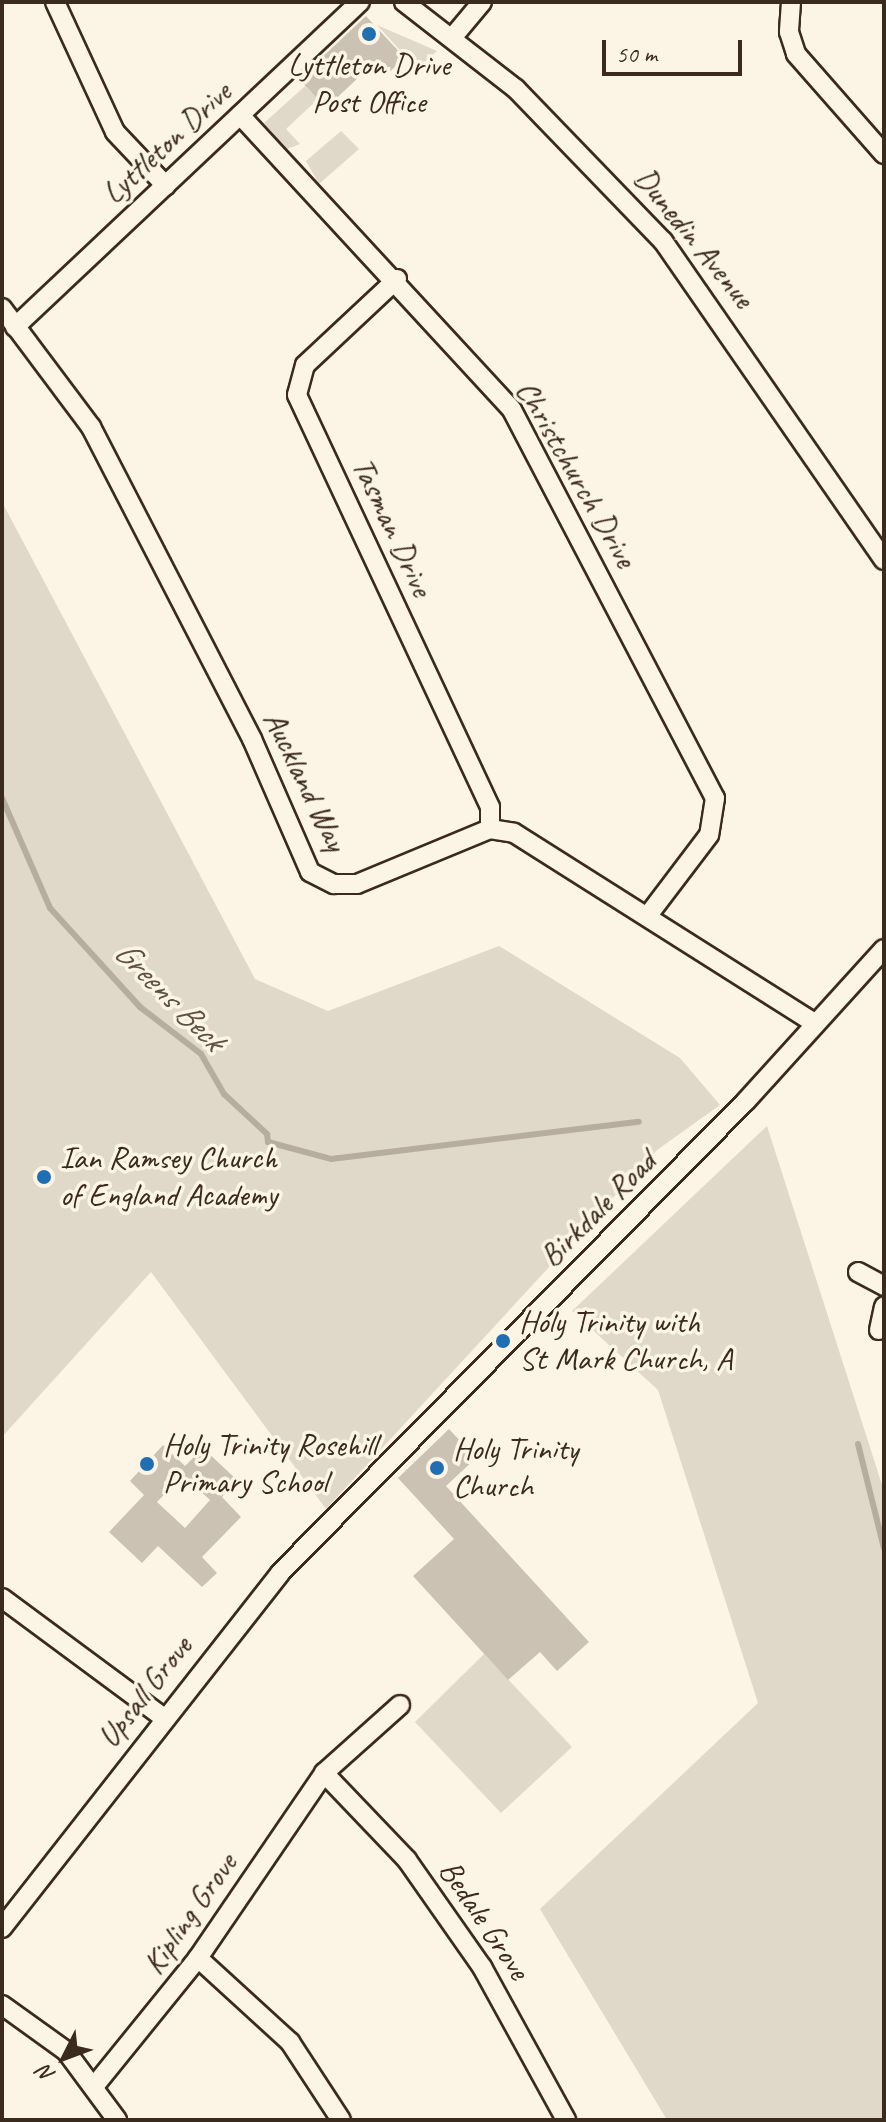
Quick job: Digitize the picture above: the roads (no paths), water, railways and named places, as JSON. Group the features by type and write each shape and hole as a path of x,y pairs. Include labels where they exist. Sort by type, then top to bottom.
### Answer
{"street":[{"path":"55,2 115,132 166,186"},
{"name":"Lyttleton Drive","path":"15,327 360,2"},
{"name":"Dunedin Avenue","path":"404,2 452,38 579,149 663,241 884,560"},
{"path":"452,38 482,2"},
{"path":"791,2 789,32 796,54 884,154"},
{"name":"Christchurch Drive","path":"240,115 397,279 512,410 715,798 709,835 649,914"},
{"name":"Tasman Drive","path":"397,279 305,365 297,395 490,807 490,829"},
{"name":"Auckland Way","path":"2,308 91,427 252,739 310,872 334,884 357,884 490,829"},
{"path":"490,829 536,841 815,1023"},
{"name":"Birkdale Road","path":"348,1504 884,949"},
{"path":"858,1272 884,1286"},
{"path":"879,1330 884,1307"},
{"name":"Upsall Grove","path":"2,1928 163,1717 280,1573 348,1504"},
{"path":"2,1598 163,1717"},
{"name":"Kipling Grove","path":"96,2084 198,1958 324,1773 400,1705"},
{"name":"Bedale Grove","path":"324,1773 407,1860 474,1955 566,2120"},
{"path":"198,1958 290,2042 341,2120"},
{"path":"2,2005 38,2027 96,2084 117,2120"}],"waterway":[{"name":"Greens Beck","path":"2,798 50,908 140,1007 201,1054 224,1094 267,1134 268,1142 331,1159 639,1122"},
{"name":"Greens Beck","path":"858,1444 884,1548"}],"place":[{"name":"Lyttleton Drive Post Office","path":"369,34"},
{"name":"Ian Ramsey Church of England Academy","path":"44,1177"},
{"name":"Holy Trinity with St Mark Church, A","path":"503,1341"},
{"name":"Holy Trinity Rosehill Primary School","path":"147,1464"},
{"name":"Holy Trinity Church","path":"437,1468"}]}
